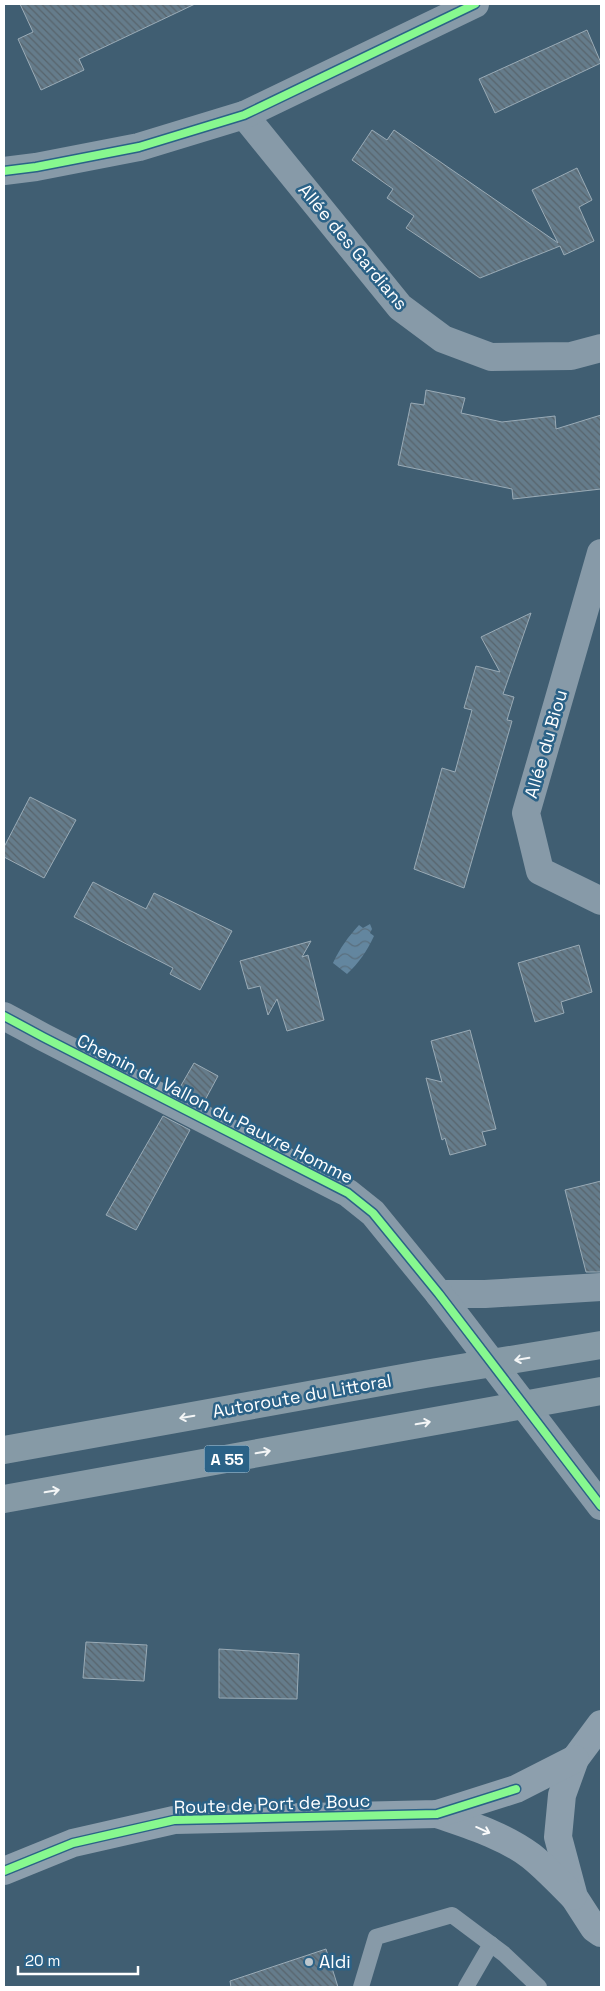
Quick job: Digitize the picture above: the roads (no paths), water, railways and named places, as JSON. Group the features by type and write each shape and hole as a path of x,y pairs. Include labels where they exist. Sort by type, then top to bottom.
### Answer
{"highway":[{"name":"Autoroute du Littoral","path":"4,1450 425,1374 601,1345"},
{"name":"A 55","path":"4,1500 596,1392"}],"main road":[{"path":"601,1724 575,1759 562,1795 558,1837 574,1897 594,1928 601,1933"},
{"name":"Route de Port de Bouc","path":"4,1871 73,1843 174,1820 436,1814 516,1790 575,1759"},
{"name":"Route de Port de Bouc","path":"436,1814 475,1826 509,1842 532,1857 574,1897"}],"street":[{"path":"4,171 139,148 244,115 475,4"},
{"name":"Allée des Gardians","path":"244,115 400,307 443,339 491,357 571,356 601,348"},
{"name":"Allée du Biou","path":"601,553 526,813 540,871 601,901"},
{"name":"Chemin du Vallon du Pauvre Homme","path":"4,1016 348,1193 373,1213 439,1294 601,1506"},
{"path":"439,1294 485,1294 601,1287"}],"lane":[{"path":"361,1987 376,1937 452,1915 504,1954 539,1987"},
{"path":"466,1987 491,1944"}],"water":[{"path":"370,924 372,929 370,933 374,936 369,947 347,974 333,963 338,952 359,925 363,928"}],"place":[{"name":"Aldi","path":"309,1962"}]}
